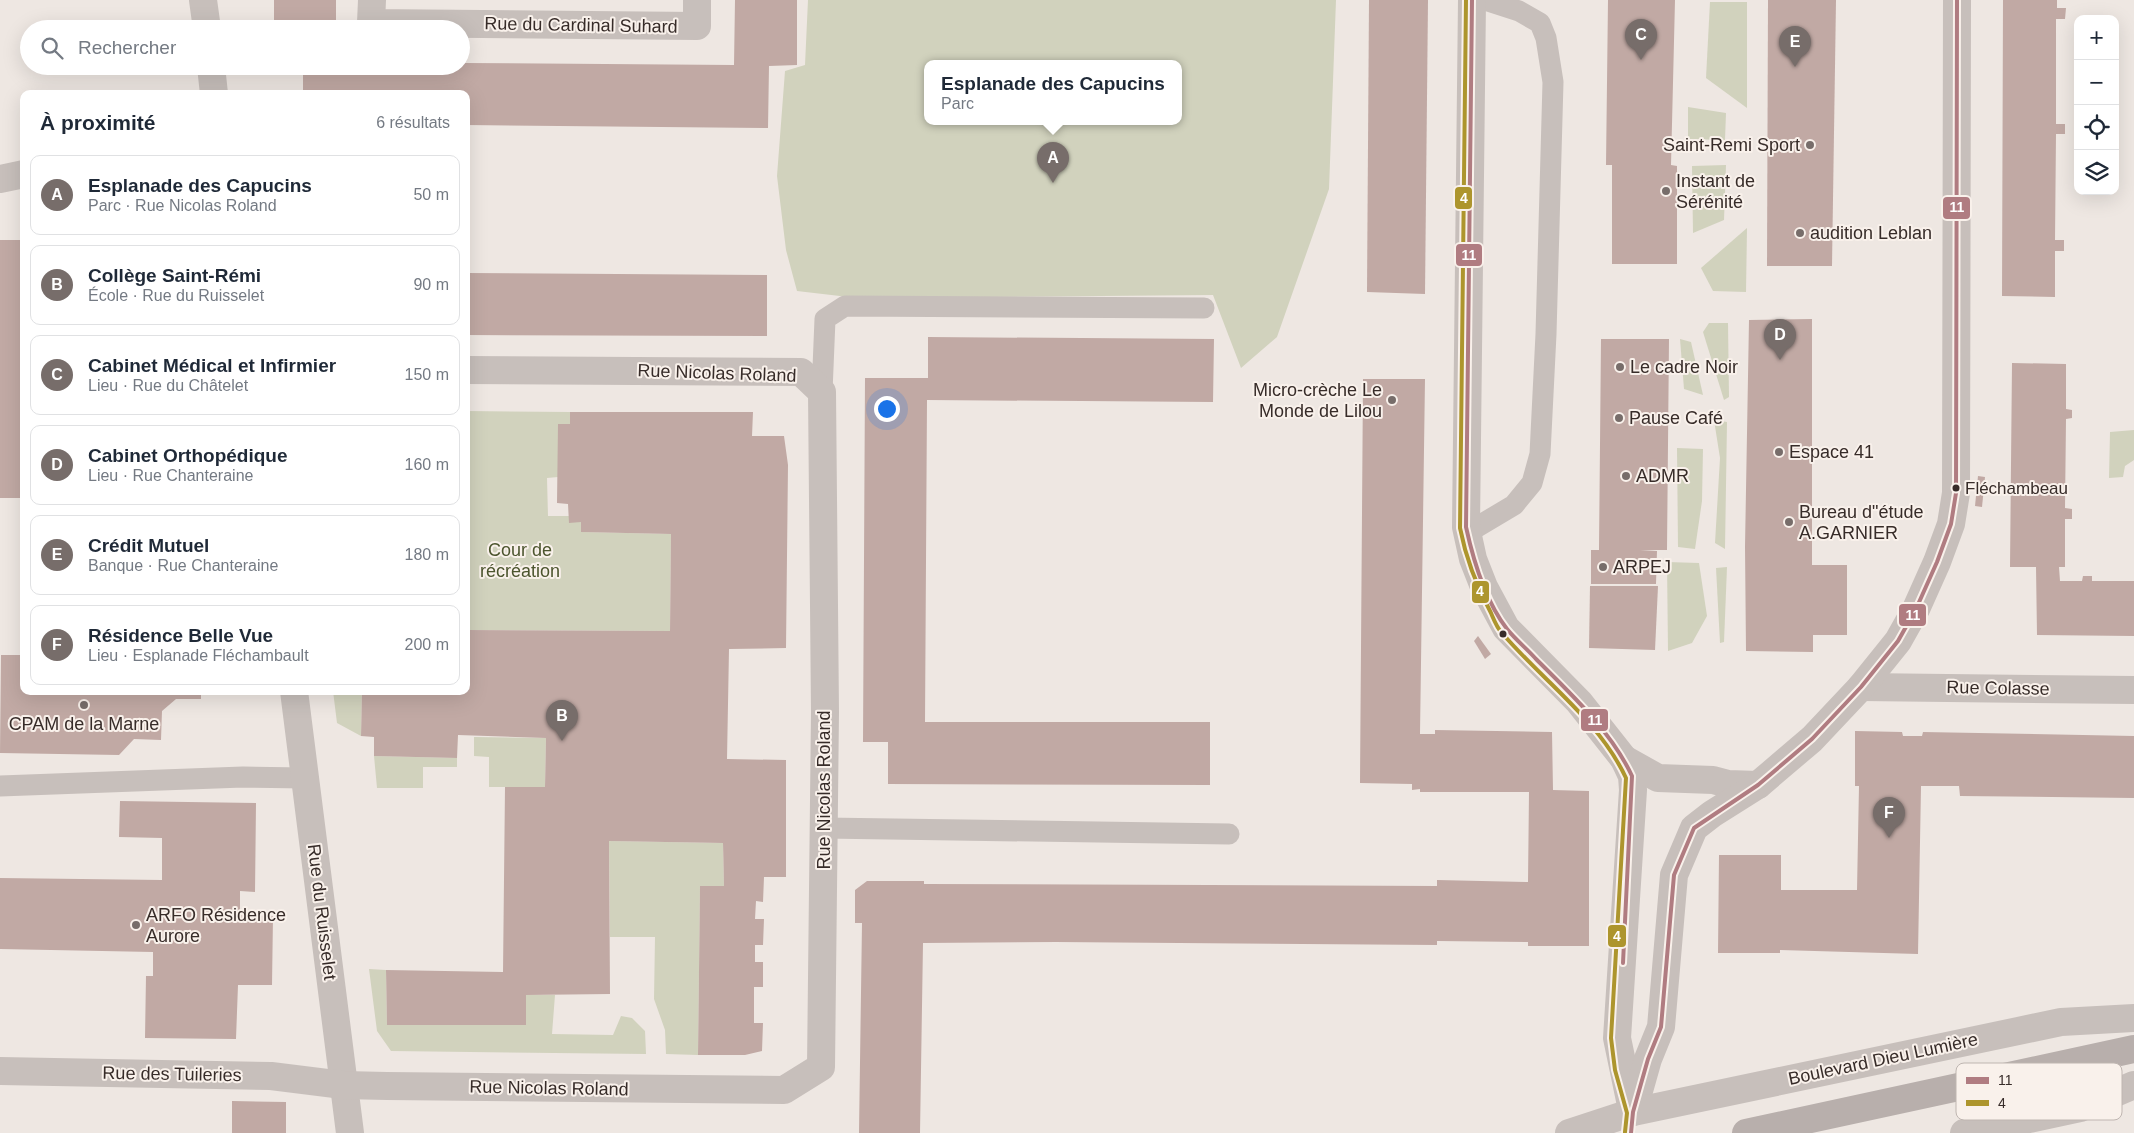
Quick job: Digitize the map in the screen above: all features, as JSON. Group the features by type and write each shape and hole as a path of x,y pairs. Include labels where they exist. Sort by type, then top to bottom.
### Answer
{"main road":[{"path":"2069,1063 2134,1049"},
{"path":"1746,1133 1956,1088"}],"street":[{"path":"203,0 206,20"},
{"name":"Rue du Cardinal Suhard","path":"371,20 372,0"},
{"name":"Rue du Cardinal Suhard","path":"470,24 697,26 697,0"},
{"path":"1472,0 1468,533 1484,587 1506,628 1579,702 1624,759 1632,776 1633,790 1617,1038 1632,1123"},
{"path":"1632,1123 1648,1060 1661,1027 1674,875 1694,828 1712,814 1758,785 1812,740 1861,687 1898,641 1916,608 1951,524 1956,493 1957,0"},
{"path":"212,75 214,90"},
{"path":"0,179 20,175"},
{"name":"Rue Nicolas Roland","path":"343,1085 784,1090 821,1067 824,828 822,392 801,372 470,370"},
{"name":"Rue Colasse","path":"1861,687 2134,690"},
{"name":"Rue du Ruisselet","path":"295,695 350,1133"},
{"path":"1624,759 1658,778 1713,780 1728,784 1758,785"},
{"name":"Boulevard Dieu Lumière","path":"1569,1133 1632,1123 2061,1022 2134,1018"},
{"name":"Rue des Tuileries","path":"0,1072 271,1076 343,1085"},
{"path":"2122,1089 2134,1084"},
{"path":"1964,1133 2024,1120"}],"lane":[{"path":"1468,533 1514,505 1532,483 1540,454 1546,334 1553,82 1546,38 1540,24 1526,15 1484,0"},
{"path":"822,392 825,319 845,306 1204,308"},
{"path":"0,786 244,777 305,778"},
{"path":"824,828 1229,834"}],"green space":[{"path":"808,0 1336,0 1329,189 1277,337 1241,368 1213,295 857,298 797,291 786,250 777,176 785,71 805,65"},
{"path":"1710,2 1747,2 1747,108 1706,78"},
{"path":"1688,107 1726,113 1725,140 1688,139"},
{"path":"1726,165 1724,220 1693,233 1692,166"},
{"path":"1747,228 1746,292 1713,291 1701,268"},
{"path":"1709,323 1728,323 1729,397 1724,400 1703,332"},
{"path":"1680,339 1691,342 1703,395 1684,389"},
{"name":"Cour de récréation","path":"470,411 570,412 570,424 558,424 558,477 547,478 548,516 569,516 581,522 582,532 671,534 670,631 470,630"},
{"path":"1714,420 1727,422 1725,549 1715,543 1720,458"},
{"path":"2134,430 2134,460 2125,466 2123,477 2109,478 2110,432"},
{"path":"1677,448 1703,449 1702,501 1695,549 1678,547"},
{"path":"1667,562 1699,563 1707,616 1692,643 1668,651"},
{"path":"1727,567 1724,642 1720,643 1716,568"},
{"path":"334,695 362,695 361,736 337,723"},
{"path":"474,737 546,738 545,787 489,787 489,757 474,756"},
{"path":"374,756 457,758 457,767 423,767 423,788 377,788"},
{"path":"609,841 723,843 724,886 700,886 698,1055 666,1054 665,1030 654,999 655,937 610,937"},
{"path":"369,969 386,970 387,1025 525,1025 526,995 555,995 552,1034 613,1035 621,1016 632,1018 645,1031 646,1054 391,1051 377,1031"}],"building":[{"path":"274,0 336,0 336,20 274,20"},
{"path":"735,0 797,0 797,65 769,66 768,128 470,125 470,90 303,90 303,75 470,75 470,63 734,65"},
{"path":"1369,0 1428,0 1425,294 1367,292"},
{"path":"1608,0 1675,0 1671,165 1677,166 1677,264 1612,264 1612,165 1606,165"},
{"path":"1768,0 1836,0 1832,266 1767,266"},
{"path":"2003,0 2057,0 2057,8 2066,8 2065,19 2056,19 2056,124 2065,124 2065,134 2056,134 2055,240 2064,240 2064,251 2055,251 2055,297 2002,296"},
{"path":"0,240 20,240 20,498 0,498"},
{"path":"470,273 767,275 767,336 470,335"},
{"path":"1812,319 1812,565 1847,565 1847,635 1813,635 1813,652 1746,651 1745,547 1749,320"},
{"path":"928,337 1214,339 1213,402 927,400 925,722 1210,722 1210,785 888,784 888,742 863,742 865,378 928,378"},
{"path":"1601,339 1669,339 1667,550 1640,550 1657,551 1656,584 1591,584 1591,550 1599,550"},
{"path":"2012,363 2066,364 2066,409 2072,410 2072,418 2066,419 2065,508 2072,509 2072,519 2065,519 2065,567 2059,567 2060,581 2082,581 2083,576 2092,576 2092,581 2134,581 2134,636 2037,635 2036,567 2010,567"},
{"path":"1363,379 1425,379 1420,734 1435,734 1435,730 1552,732 1553,790 1589,791 1589,946 1528,946 1528,942 1437,941 1437,945 1056,942 923,943 920,1133 859,1133 862,923 855,923 855,890 867,881 924,881 924,884 1437,886 1437,880 1528,882 1529,792 1420,792 1420,789 1412,790 1412,784 1360,783"},
{"path":"570,412 753,412 752,436 784,436 788,465 786,648 729,649 727,759 786,760 786,877 764,877 763,902 756,901 755,919 764,919 763,945 755,945 755,962 763,962 763,987 754,987 754,1023 763,1023 762,1051 745,1055 698,1055 700,886 724,886 723,843 609,841 610,994 526,995 526,1025 387,1025 386,970 503,972 505,787 545,787 546,738 458,735 457,758 374,756 374,737 361,736 362,695 470,695 470,630 670,631 671,534 581,532 581,522 569,523 568,504 557,503 558,424 570,424"},
{"path":"1978,476 1985,477 1982,507 1975,506"},
{"path":"1590,586 1658,586 1655,650 1589,648"},
{"path":"1478,636 1491,654 1485,659 1474,641"},
{"name":"CPAM de la Marne","path":"1,655 20,655 20,695 201,695 201,699 176,699 162,711 161,740 134,739 119,755 0,753"},
{"path":"1855,731 1902,732 1903,736 1922,736 1923,732 2134,736 2134,798 1960,796 1959,786 1921,786 1918,954 1780,950 1780,953 1718,953 1719,855 1781,855 1781,890 1857,890 1859,786 1855,786"},
{"name":"ARFO Résidence Aurore","path":"120,801 256,803 255,892 240,891 240,915 273,916 272,985 238,985 236,1039 145,1038 146,976 153,976 153,952 0,949 0,878 162,880 162,838 119,837"},
{"path":"232,1101 286,1102 286,1133 232,1133"}],"transit line":[{"name":"4","path":"1466,0 1460,528 1472,572 1499,629 1518,651 1586,719 1615,757 1626,778 1611,1038 1615,1070 1627,1113 1625,1132"},
{"name":"11","path":"1472,0 1466,527 1481,580 1499,618 1507,629 1602,728 1632,776 1623,963"},
{"name":"11","path":"1631,1133 1633,1112 1648,1059 1661,1027 1674,875 1694,828 1758,785 1812,739 1861,687 1898,641 1916,609 1937,562 1951,524 1956,493 1957,0"}],"place":[{"name":"Cabinet Médical et Infirmier","path":"1641,60"},
{"name":"Crédit Mutuel","path":"1795,67"},
{"name":"Saint-Remi Sport","path":"1810,145"},
{"name":"Esplanade des Capucins","path":"1053,183"},
{"name":"Instant de Sérénité","path":"1666,191"},
{"name":"audition Leblan","path":"1800,233"},
{"name":"Cabinet Orthopédique","path":"1780,360"},
{"name":"Le cadre Noir","path":"1620,367"},
{"name":"Micro-crèche Le Monde de Lilou","path":"1392,400"},
{"name":"Pause Café","path":"1619,418"},
{"name":"Espace 41","path":"1779,452"},
{"name":"ADMR","path":"1626,476"},
{"name":"Fléchambeau","path":"1956,488"},
{"name":"Bureau d\"étude A.GARNIER","path":"1789,522"},
{"name":"ARPEJ","path":"1603,567"},
{"name":"CPAM de la Marne","path":"84,705"},
{"name":"Collège Saint-Rémi","path":"562,741"},
{"name":"Résidence Belle Vue","path":"1889,838"},
{"name":"ARFO Résidence Aurore","path":"136,925"}]}
